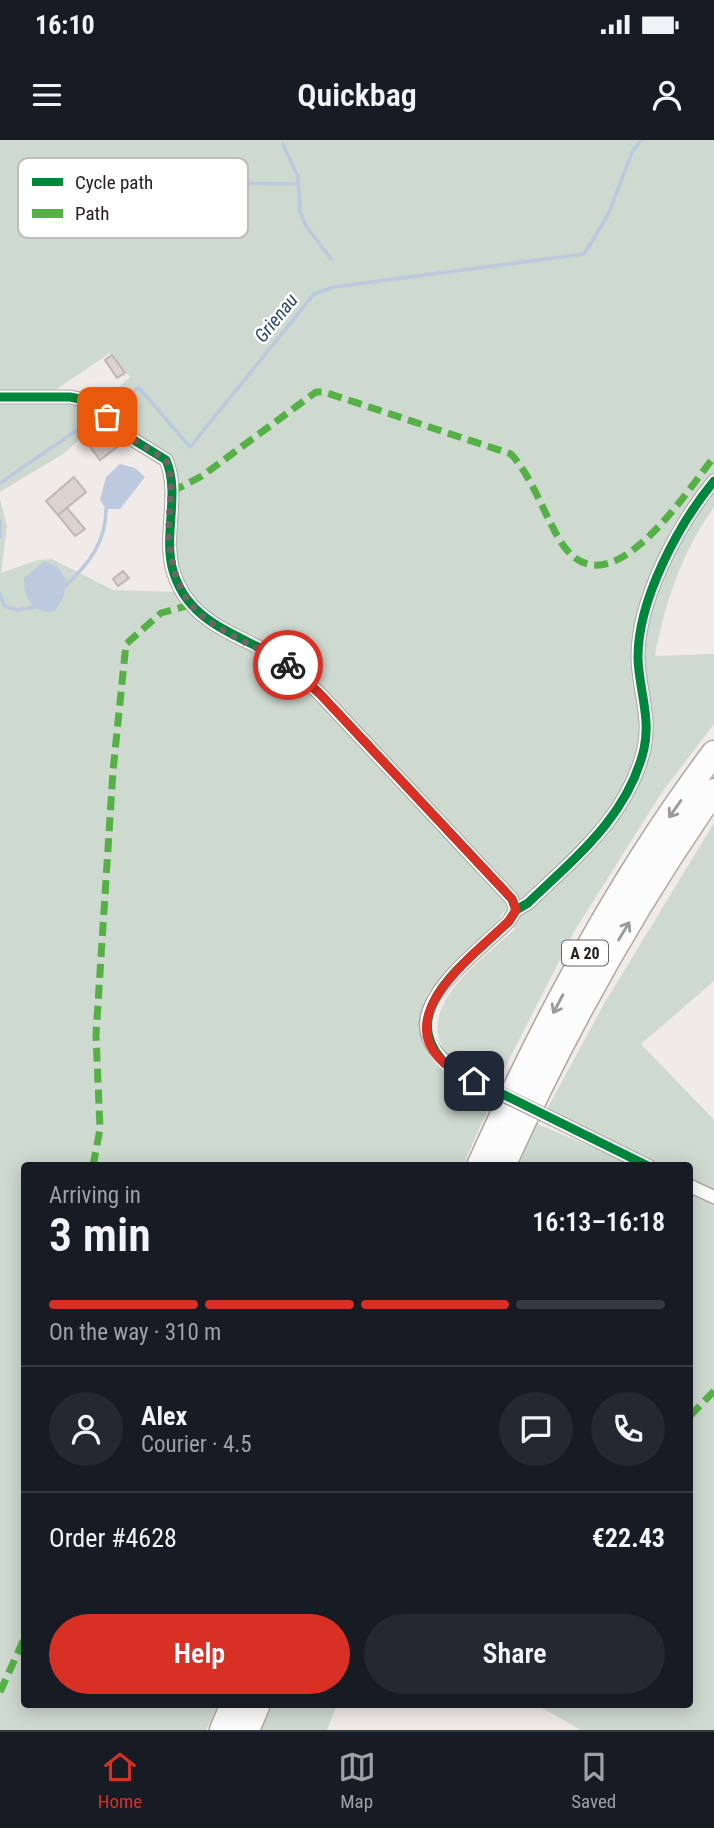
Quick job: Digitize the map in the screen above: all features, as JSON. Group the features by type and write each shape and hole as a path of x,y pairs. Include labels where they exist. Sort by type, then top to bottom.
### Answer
{"highway":[{"name":"A 20","path":"480,1162 539,1039 583,957 670,815 714,753"},
{"name":"A 20","path":"505,1162 602,968 648,891 714,791"},
{"path":"222,1730 231,1708"},
{"path":"247,1730 256,1708"}],"street":[{"path":"0,397 70,397 97,406 124,434 166,460 172,479 169,527 172,565 178,584 190,605 210,624 288,664 320,694 512,899 516,910"},
{"path":"640,1162 474,1081 437,1057 427,1036 427,1013 440,990 509,921 516,910 528,903 600,834 611,821 629,788 644,748 646,717 638,655 646,614 672,546 698,500 714,481"},
{"path":"693,1187 714,1197"}],"shaded area":[{"path":"0,140 714,140 714,507 676,578 655,656 714,654 714,724 662,792 575,930 496,1085 454,1061 441,1043 438,1025 442,1006 453,989 515,929 503,912 495,926 429,991 421,1012 419,1030 423,1046 444,1070 493,1098 464,1162 21,1162 21,1708 217,1708 206,1730 0,1730 0,499 7,526 1,573 38,560 52,559 113,590 178,592 169,465 104,419 63,454 0,492","holes":["110,353 130,377 97,406 45,397"]},
{"path":"714,823 714,981 641,1044 714,1120 714,1192 693,1182 693,1162 653,1162 546,1111 604,1004"},
{"path":"537,1124 629,1162 520,1162"},
{"path":"693,1194 714,1204 714,1730 581,1730 542,1708 693,1708"},
{"path":"271,1708 336,1708 327,1730 261,1730"}],"water":[{"path":"120,464 135,468 145,477 120,509 106,509 100,500 106,477"},
{"path":"45,561 57,567 66,579 64,596 55,611 47,612 31,603 24,578"}],"building":[{"path":"112,355 125,373 117,378 105,360"},
{"path":"106,424 121,444 100,460 85,440"},
{"path":"74,477 86,492 58,515 46,501"},
{"path":"67,508 85,529 75,536 58,515"},
{"path":"123,571 129,578 118,586 113,579"}],"waterway":[{"name":"Grienau","path":"106,411 139,388 190,447 314,294 334,287 584,254 608,215 632,152 641,140"},
{"path":"283,144 298,177 300,211 306,226 331,259"},
{"path":"248,183 298,184"},
{"name":"Grienau","path":"0,483 99,415"},
{"path":"65,586 94,552 103,532 106,509"},
{"name":"Grienau","path":"0,521 0,537"},
{"name":"Grienau","path":"0,594 4,606 18,610 35,607"}],"marked path":[{"path":"171,492 202,476 316,392 324,392 511,454 526,474 561,542 580,561 601,565 623,557 645,540 666,519 714,457"},
{"path":"94,1162 100,1129 96,1035 113,771 126,644 161,613 190,605"},
{"path":"693,1413 714,1391"},
{"path":"0,1692 21,1646"}],"cycle path":[{"path":"0,397 70,397 89,401 124,434 166,460 172,485 172,567 179,587 190,603 219,627 271,654 300,674 512,899 516,910"},
{"path":"640,1162 450,1068 433,1047 428,1027 431,1008 442,988 457,970 509,921 516,910 528,903 582,852 626,795 636,773 646,737 638,659 644,613 674,541 714,481"}],"way so far":[{"path":"107,417 135,442 159,453 169,466 172,479 169,527 172,565 178,584 190,605 210,624 288,665"}],"route":[{"path":"288,665 320,694 512,899 516,910 509,921 440,990 427,1013 427,1036 437,1057 450,1068 474,1081"}]}
